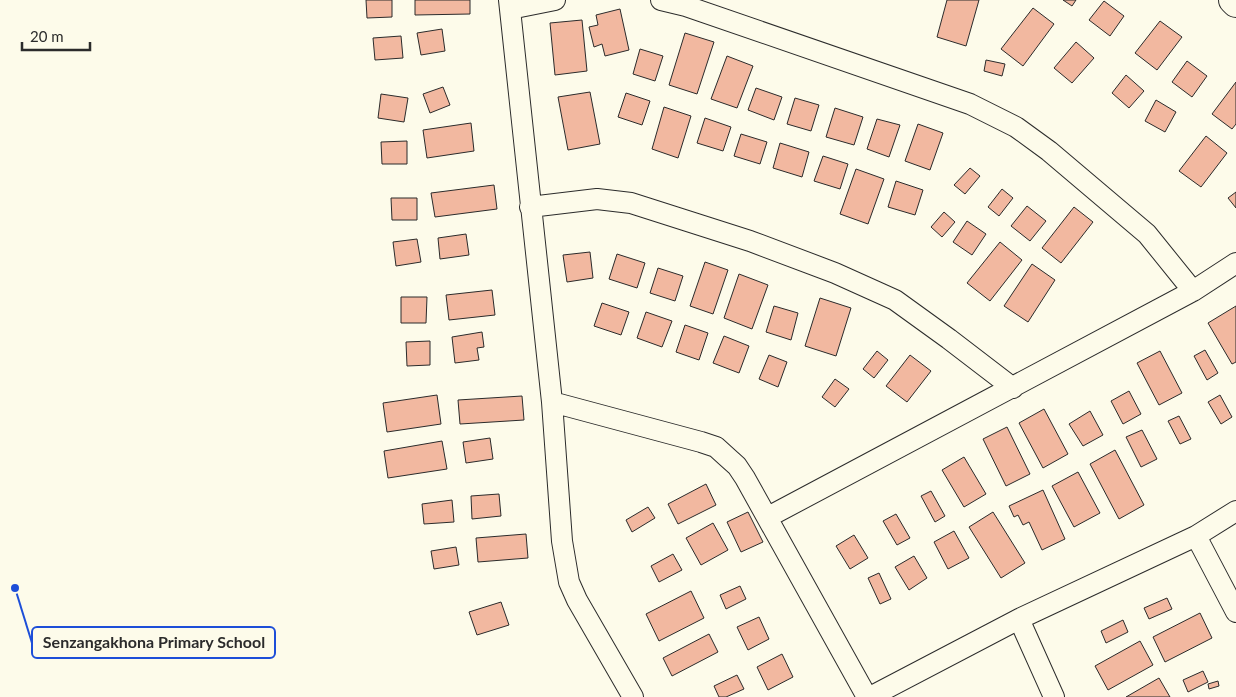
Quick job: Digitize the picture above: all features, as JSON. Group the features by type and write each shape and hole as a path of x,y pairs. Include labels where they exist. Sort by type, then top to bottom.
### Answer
{"street":[{"path":"556,0 510,4 552,402 562,541 570,582 577,600 633,697"},
{"path":"661,0 686,6 970,104 1016,127 1049,151 1147,234 1193,291"},
{"path":"1233,0 1236,3"},
{"path":"530,207 597,199 630,203 750,241 835,272 895,300 1013,388"},
{"path":"768,517 1193,291 1236,263"},
{"path":"552,402 678,435 716,448 737,466 768,517 868,697 1019,620 1196,536 1236,512"},
{"path":"1196,536 1236,612"},
{"path":"1019,620 1054,697"}],"building":[{"path":"366,0 392,0 392,17 367,18"},
{"path":"415,0 470,0 470,14 415,15"},
{"path":"947,0 979,0 966,46 937,37"},
{"path":"1063,0 1076,0 1072,6"},
{"path":"1104,1 1124,16 1110,36 1089,20"},
{"path":"1033,8 1054,24 1023,66 1001,49"},
{"path":"620,9 629,50 605,56 602,44 594,47 589,27 598,25 596,15"},
{"path":"582,20 587,71 555,75 550,23"},
{"path":"1160,21 1182,37 1157,70 1135,53"},
{"path":"442,29 445,51 421,55 417,33"},
{"path":"685,33 714,42 697,94 669,85"},
{"path":"401,36 403,58 375,60 373,38"},
{"path":"1076,42 1094,58 1072,83 1054,68"},
{"path":"640,49 663,56 655,81 633,74"},
{"path":"727,56 753,66 737,108 711,99"},
{"path":"986,60 1005,64 1002,76 984,71"},
{"path":"1187,61 1207,76 1192,97 1172,82"},
{"path":"1126,75 1144,91 1129,108 1112,93"},
{"path":"1236,82 1236,124 1232,129 1212,114"},
{"path":"443,87 450,105 430,113 423,94"},
{"path":"756,88 782,97 774,120 748,110"},
{"path":"590,92 600,144 568,150 558,97"},
{"path":"626,93 650,101 642,125 618,117"},
{"path":"381,94 408,98 404,122 378,118"},
{"path":"795,98 819,105 811,131 787,124"},
{"path":"1156,100 1176,112 1165,132 1145,121"},
{"path":"664,107 691,116 678,158 652,149"},
{"path":"835,108 863,117 854,145 826,137"},
{"path":"705,118 731,127 723,151 697,143"},
{"path":"877,119 900,125 889,157 867,149"},
{"path":"471,123 474,151 427,158 423,130"},
{"path":"918,124 943,133 930,170 905,161"},
{"path":"741,134 767,142 760,164 734,156"},
{"path":"1206,136 1227,153 1201,187 1179,171"},
{"path":"407,141 407,164 382,164 381,142"},
{"path":"780,143 809,152 802,177 773,168"},
{"path":"823,156 848,164 840,189 814,181"},
{"path":"970,168 980,176 965,194 954,185"},
{"path":"856,169 884,179 868,224 840,214"},
{"path":"896,181 923,190 915,215 888,207"},
{"path":"494,185 497,209 435,217 431,193"},
{"path":"1002,189 1013,198 999,216 988,207"},
{"path":"1236,192 1236,208 1228,198"},
{"path":"391,198 417,198 417,220 392,220"},
{"path":"1027,206 1046,221 1030,241 1011,226"},
{"path":"1074,207 1093,222 1061,263 1042,248"},
{"path":"944,212 955,222 942,237 931,227"},
{"path":"967,221 986,234 972,255 953,242"},
{"path":"466,234 469,255 440,259 438,238"},
{"path":"417,239 421,262 396,266 393,242"},
{"path":"1000,242 1022,260 990,301 967,283"},
{"path":"590,252 593,278 567,282 563,255"},
{"path":"617,254 645,263 637,288 609,279"},
{"path":"705,262 728,270 713,314 690,306"},
{"path":"1032,264 1055,280 1028,322 1004,306"},
{"path":"658,268 683,276 675,301 650,293"},
{"path":"739,274 768,285 752,329 724,318"},
{"path":"492,290 495,315 449,320 446,295"},
{"path":"401,297 427,297 426,323 401,323"},
{"path":"820,298 851,308 836,356 805,346"},
{"path":"602,303 629,312 621,335 594,326"},
{"path":"774,306 798,313 791,340 766,332"},
{"path":"1236,306 1236,362 1232,364 1208,323"},
{"path":"646,312 672,321 662,347 637,338"},
{"path":"685,325 708,333 699,360 676,352"},
{"path":"482,332 484,347 477,348 479,360 455,363 452,337"},
{"path":"724,336 749,346 739,373 713,363"},
{"path":"430,341 430,365 407,366 406,342"},
{"path":"1205,350 1218,373 1207,380 1194,356"},
{"path":"877,351 888,360 874,378 863,369"},
{"path":"1160,351 1182,393 1159,405 1137,363"},
{"path":"769,355 787,362 778,387 759,379"},
{"path":"910,355 931,371 907,402 886,386"},
{"path":"835,379 849,389 835,407 822,397"},
{"path":"1129,391 1141,414 1123,424 1111,401"},
{"path":"437,395 441,424 387,432 383,403"},
{"path":"1220,395 1232,417 1221,424 1208,402"},
{"path":"522,396 524,420 460,424 458,400"},
{"path":"1044,409 1068,454 1043,468 1019,423"},
{"path":"1090,411 1103,435 1083,446 1069,424"},
{"path":"1179,416 1191,439 1180,444 1168,421"},
{"path":"1007,427 1030,474 1006,486 983,439"},
{"path":"1142,430 1157,459 1141,467 1126,437"},
{"path":"490,438 493,459 466,463 463,442"},
{"path":"442,441 447,469 388,478 384,451"},
{"path":"1115,450 1144,505 1119,519 1090,464"},
{"path":"964,457 986,494 964,507 942,470"},
{"path":"1078,472 1100,513 1074,527 1052,486"},
{"path":"706,484 716,505 678,524 668,504"},
{"path":"1043,490 1065,539 1042,550 1029,522 1023,525 1018,515 1014,517 1009,506"},
{"path":"931,491 945,516 935,522 921,496"},
{"path":"499,494 501,516 472,519 471,496"},
{"path":"452,500 454,522 424,524 422,504"},
{"path":"648,507 655,518 632,532 626,520"},
{"path":"748,512 763,542 741,552 727,522"},
{"path":"993,512 1025,563 1001,578 969,527"},
{"path":"896,514 910,538 897,545 883,521"},
{"path":"713,523 728,550 701,565 686,538"},
{"path":"954,531 969,558 948,569 934,542"},
{"path":"526,534 528,558 478,562 476,538"},
{"path":"854,535 868,558 850,569 836,546"},
{"path":"456,547 459,565 434,569 431,551"},
{"path":"673,554 682,570 659,582 651,566"},
{"path":"914,556 927,578 909,590 895,567"},
{"path":"879,573 891,599 880,604 868,578"},
{"path":"740,586 746,599 726,609 720,595"},
{"path":"691,591 704,618 659,641 646,614"},
{"path":"1167,598 1172,609 1149,619 1144,608"},
{"path":"501,602 509,625 477,635 469,612"},
{"path":"1200,613 1212,638 1165,662 1153,637"},
{"path":"759,617 769,639 748,650 737,627"},
{"path":"1123,620 1128,632 1106,643 1101,631"},
{"path":"709,634 718,652 672,676 663,658"},
{"path":"1140,641 1153,665 1108,690 1095,666"},
{"path":"782,654 793,677 768,690 757,667"},
{"path":"1203,671 1208,682 1188,692 1183,680"},
{"path":"737,675 744,689 726,697 719,697 714,686"},
{"path":"1159,678 1170,697 1126,697"},
{"path":"1218,681 1219,686 1209,689 1208,684"}],"place":[{"name":"Senzangakhona Primary School","path":"15,588"}]}
